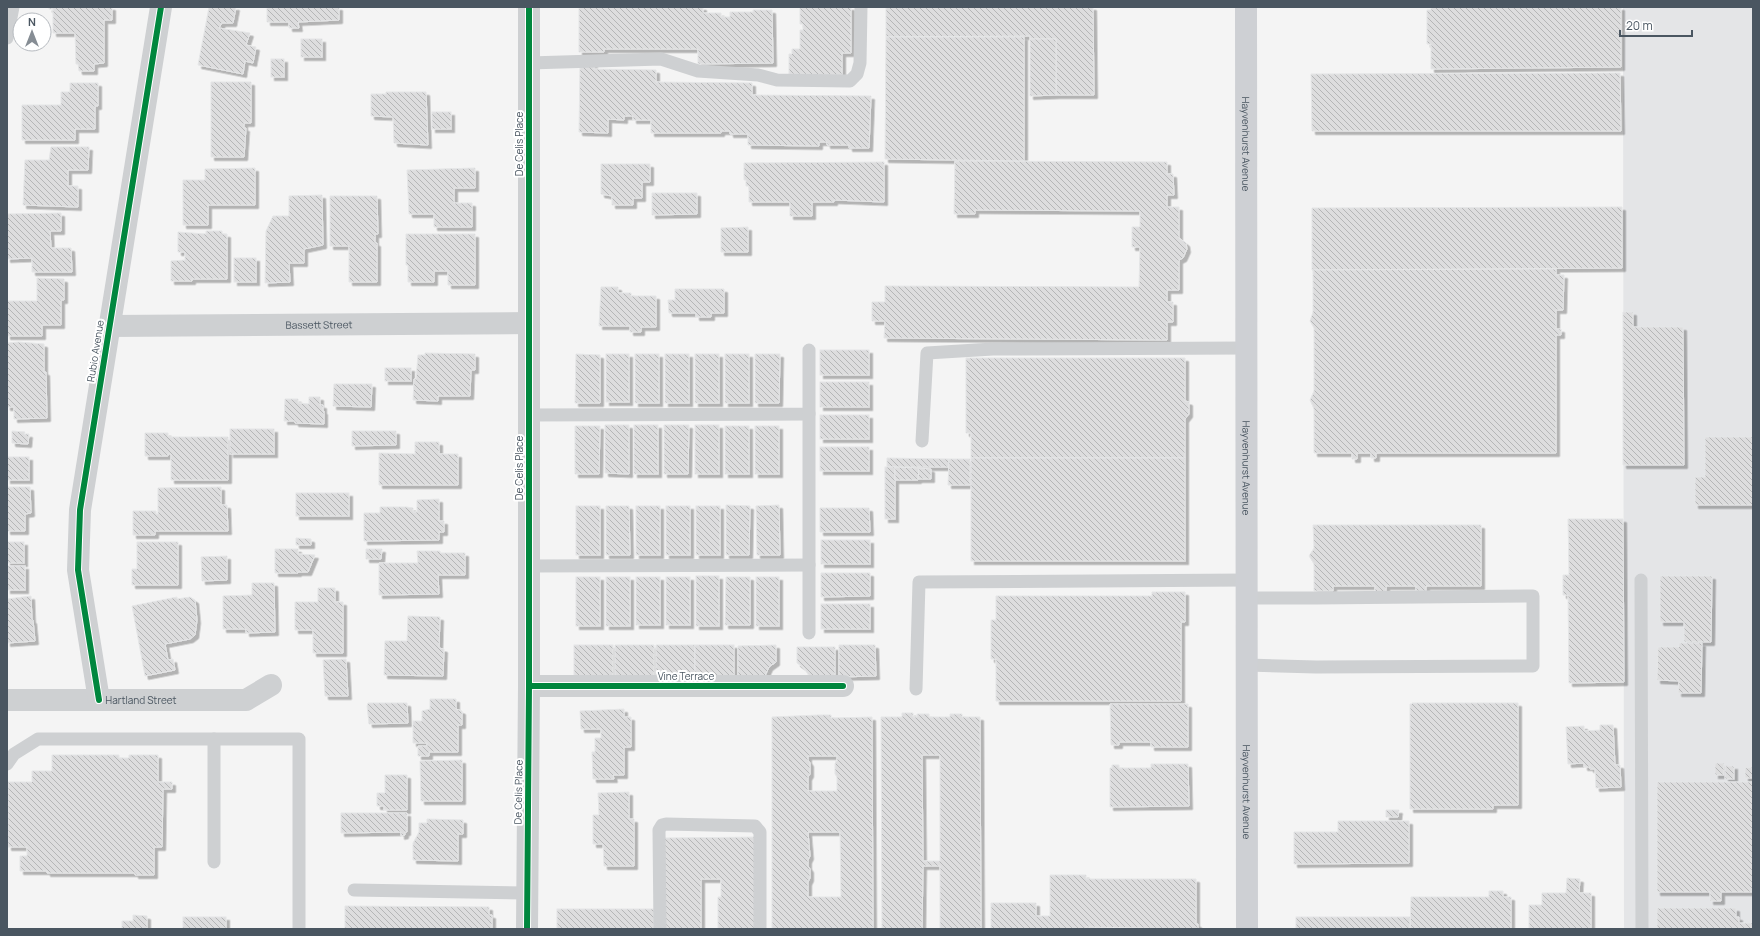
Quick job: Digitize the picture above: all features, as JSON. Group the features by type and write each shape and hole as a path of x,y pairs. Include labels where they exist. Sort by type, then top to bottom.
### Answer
{"main road":[{"name":"Hayvenhurst Avenue","path":"1246,7 1246,929"}],"street":[{"name":"Rubio Avenue","path":"99,700 78,570 80,510 161,7"},
{"name":"De Celis Place","path":"527,929 529,686 529,7"},
{"name":"Bassett Street","path":"110,326 529,323"},
{"name":"Hartland Street","path":"7,700 246,700 271,685"},
{"name":"Vine Terrace","path":"529,686 843,686"}],"lane":[{"path":"7,38 13,7"},
{"path":"529,63 661,59 698,71 758,75 777,80 850,81 857,74 860,63 861,7"},
{"path":"922,441 927,353 993,349 1247,348"},
{"path":"809,350 809,633"},
{"path":"529,415 809,414"},
{"path":"529,566 809,565"},
{"path":"1641,580 1642,929"},
{"path":"916,689 919,582 1247,589 1314,598 1533,596 1534,666 1316,667 1247,665"},
{"path":"7,764 14,754 38,739 299,739 299,929"},
{"path":"214,739 214,862"},
{"path":"660,929 659,830 662,825 666,824 756,826 760,832 760,929"},
{"path":"354,890 527,893"}],"shaded area":[{"path":"1623,7 1753,7 1753,929 1624,929"}],"building":[{"path":"49,7 112,7 112,20 104,20 104,63 94,64 94,71 79,71 78,64 76,64 75,33 53,33 53,9 49,9"},
{"path":"209,7 236,7 233,23 222,23 219,28 250,33 246,45 256,47 253,63 245,61 243,74 198,65"},
{"path":"267,7 339,7 339,20 298,22 299,28 289,28 289,22 267,22"},
{"path":"579,7 703,7 703,13 721,13 721,17 730,17 730,12 772,10 773,63 698,64 698,49 604,49 604,52 579,52"},
{"path":"800,7 851,7 851,53 842,53 842,75 789,74 789,54 792,54 792,49 800,49 800,30 803,30 803,24 800,24"},
{"path":"886,7 1093,7 1094,95 1056,95 1056,39 1030,39 1030,36 886,37"},
{"path":"1431,7 1621,7 1621,67 1431,69 1431,44 1427,44 1427,10 1431,10"},
{"path":"886,37 1024,37 1024,161 885,159"},
{"path":"301,39 322,39 322,57 301,57"},
{"path":"1030,39 1056,39 1056,95 1030,96"},
{"path":"271,59 284,59 284,77 271,77"},
{"path":"580,64 594,64 594,69 656,70 656,82 752,83 752,95 871,96 869,148 849,148 849,145 827,145 827,142 819,142 819,146 748,145 748,134 730,134 730,131 721,131 721,133 651,133 651,120 633,120 633,116 624,116 624,120 608,119 608,133 579,132"},
{"path":"1620,73 1621,131 1312,131 1311,74"},
{"path":"211,82 251,82 251,123 244,123 244,128 246,128 244,157 211,157"},
{"path":"70,83 98,83 98,106 95,106 95,129 75,129 75,140 22,140 22,105 61,105 61,92 70,92"},
{"path":"386,92 426,92 428,145 394,143 393,117 371,116 371,94 386,94"},
{"path":"432,112 451,112 451,129 432,129"},
{"path":"51,147 89,147 88,170 68,170 68,186 78,186 78,207 23,205 25,160 49,160"},
{"path":"955,161 1167,162 1167,174 1173,174 1174,195 1167,195 1167,207 1179,207 1179,238 1186,243 1187,249 1183,258 1179,260 1179,290 1167,290 1167,302 1173,302 1173,322 1167,322 1167,340 884,338 885,321 872,321 872,302 885,302 885,286 1139,287 1140,247 1132,247 1132,227 1140,227 1140,211 975,210 975,214 954,214"},
{"path":"884,162 884,202 834,200 834,202 812,202 812,216 790,216 790,202 749,202 749,186 746,186 746,180 744,180 744,163"},
{"path":"601,164 650,164 650,182 642,182 642,198 633,198 633,205 612,205 612,196 601,194"},
{"path":"255,168 255,205 208,205 208,225 183,225 183,180 205,180 205,169"},
{"path":"475,168 475,188 454,188 454,203 472,203 472,227 434,227 434,214 409,214 407,170"},
{"path":"652,193 697,193 697,214 652,215"},
{"path":"322,195 323,245 304,249 304,263 289,263 290,282 265,283 266,231 273,216 289,216 289,196"},
{"path":"330,196 377,196 378,234 375,234 375,243 377,243 377,282 349,282 349,246 330,246"},
{"path":"1622,207 1622,268 1312,270 1312,208"},
{"path":"61,213 61,231 50,231 51,248 71,248 72,272 32,272 32,258 7,259 7,214"},
{"path":"748,227 748,252 721,252 721,228"},
{"path":"206,231 222,231 222,234 227,234 227,279 192,279 192,281 171,281 171,261 185,260 185,252 178,252 178,232 206,234"},
{"path":"406,234 475,234 475,285 448,285 448,271 434,271 434,282 408,282 408,265 406,265"},
{"path":"234,258 256,258 256,282 234,282"},
{"path":"1556,269 1556,275 1564,275 1563,310 1556,310 1556,329 1561,329 1561,335 1556,335 1556,453 1376,453 1376,458 1371,458 1371,453 1357,453 1357,459 1352,459 1352,453 1314,453 1314,409 1310,400 1314,391 1314,328 1310,321 1313,312 1312,270"},
{"path":"37,278 64,279 64,300 61,300 61,325 42,325 42,336 7,336 7,301 37,301"},
{"path":"601,287 618,287 618,293 631,293 631,296 656,296 656,327 641,327 641,332 630,332 630,326 599,326"},
{"path":"675,289 724,289 724,313 711,313 711,317 696,317 696,313 669,313 668,300 675,300"},
{"path":"1623,312 1633,312 1633,327 1683,327 1684,465 1623,465"},
{"path":"18,342 44,344 47,418 14,419 14,407 7,407 7,343"},
{"path":"820,350 869,350 869,375 820,375"},
{"path":"425,353 475,354 475,370 471,370 470,396 438,396 438,401 413,400 414,379 416,379 418,355 425,355"},
{"path":"576,354 600,355 600,403 575,403"},
{"path":"606,354 629,354 629,402 606,402"},
{"path":"635,354 659,354 659,403 635,403"},
{"path":"665,354 689,354 689,403 665,403"},
{"path":"695,354 719,354 719,403 695,403"},
{"path":"725,354 749,354 749,403 725,403"},
{"path":"755,354 780,354 779,403 755,403"},
{"path":"966,358 1185,358 1185,401 1189,402 1189,414 1185,419 1185,458 971,458 971,433 966,433"},
{"path":"385,368 411,368 411,381 385,381"},
{"path":"820,382 869,382 869,407 820,407"},
{"path":"334,384 372,384 371,407 333,406"},
{"path":"309,397 320,397 320,405 323,405 324,411 324,424 284,421 285,399 298,399 298,403 309,404"},
{"path":"820,415 869,415 869,439 820,439"},
{"path":"605,425 629,425 629,474 605,473"},
{"path":"634,425 658,425 658,474 634,474"},
{"path":"664,425 689,425 688,474 664,474"},
{"path":"695,425 719,425 719,474 695,474"},
{"path":"575,426 600,426 599,474 575,474"},
{"path":"725,426 749,426 749,474 725,474"},
{"path":"755,426 779,426 779,474 755,474"},
{"path":"230,429 274,429 274,454 230,454"},
{"path":"12,431 25,432 24,434 29,434 28,444 12,443"},
{"path":"352,431 396,431 396,445 352,446"},
{"path":"145,433 168,433 168,437 228,437 228,480 171,480 171,454 168,454 168,456 145,456"},
{"path":"1705,437 1753,437 1753,505 1695,505 1695,477 1705,477"},
{"path":"415,442 439,442 439,454 458,454 458,485 379,485 379,453 415,454"},
{"path":"820,447 869,447 869,471 820,471"},
{"path":"7,457 29,457 29,480 7,480"},
{"path":"887,458 949,459 949,467 887,467"},
{"path":"971,458 1185,458 1185,561 971,561"},
{"path":"949,459 970,459 970,485 948,485"},
{"path":"885,467 895,467 895,519 885,519"},
{"path":"895,467 919,468 918,480 895,480"},
{"path":"919,468 931,469 931,479 918,479"},
{"path":"7,487 30,487 31,513 25,514 25,531 7,531"},
{"path":"221,487 221,505 227,505 228,531 155,531 155,535 133,535 133,511 156,511 156,514 158,514 158,488"},
{"path":"296,493 349,493 349,516 296,516"},
{"path":"439,499 439,521 444,521 444,532 439,532 439,540 364,541 364,513 380,513 380,507 407,507 413,508 413,512 417,512 417,500"},
{"path":"726,505 750,506 749,555 726,555"},
{"path":"779,505 780,555 757,555 756,506"},
{"path":"576,506 600,506 600,555 576,555"},
{"path":"606,506 629,506 630,555 606,555"},
{"path":"636,506 660,506 660,555 636,555"},
{"path":"666,506 690,506 690,555 666,555"},
{"path":"696,506 720,506 720,555 696,555"},
{"path":"820,508 869,508 870,532 820,532"},
{"path":"1568,519 1623,519 1624,682 1569,683 1568,595 1563,595 1563,575 1569,575"},
{"path":"1313,525 1481,525 1481,586 1426,586 1426,591 1416,591 1416,586 1386,586 1386,593 1375,593 1375,586 1333,586 1333,591 1314,591 1314,564 1309,556 1314,548"},
{"path":"296,538 311,539 311,545 296,545"},
{"path":"821,540 870,540 870,564 821,564"},
{"path":"7,542 24,542 24,563 7,563"},
{"path":"137,542 178,542 178,585 132,585 132,569 137,569"},
{"path":"275,549 298,549 298,554 315,555 308,572 275,573"},
{"path":"366,549 382,549 381,559 366,559"},
{"path":"417,551 465,553 465,575 438,575 439,594 379,595 379,563 418,563"},
{"path":"227,556 227,580 202,581 201,557"},
{"path":"7,566 25,566 25,590 7,590"},
{"path":"821,573 870,573 870,596 821,597"},
{"path":"696,576 719,576 719,626 696,626"},
{"path":"1660,576 1712,576 1711,642 1684,642 1684,622 1660,622"},
{"path":"576,577 600,577 600,626 576,626"},
{"path":"606,577 630,577 630,626 606,626"},
{"path":"636,577 660,577 660,625 636,625"},
{"path":"666,577 690,577 690,625 666,625"},
{"path":"726,577 750,577 750,625 725,625"},
{"path":"756,577 779,577 779,626 756,626"},
{"path":"252,583 274,583 275,632 246,633 246,629 223,629 223,596 252,595"},
{"path":"318,588 335,588 335,602 343,602 343,653 313,653 313,630 295,630 295,602 318,602"},
{"path":"1152,592 1185,592 1185,622 1181,622 1181,701 996,701 996,659 991,659 991,620 996,620 996,596 1152,596"},
{"path":"31,596 35,641 7,643 7,599"},
{"path":"177,597 177,599 190,597 195,600 197,620 195,635 190,639 165,644 168,660 173,659 175,670 145,676 132,606"},
{"path":"821,604 870,604 870,629 821,629"},
{"path":"408,616 440,617 439,648 444,649 443,676 384,675 385,641 407,641"},
{"path":"1679,643 1702,643 1701,693 1678,693 1679,681 1657,680 1658,647 1679,647"},
{"path":"574,645 613,645 613,676 574,676"},
{"path":"615,645 654,645 654,677 615,676"},
{"path":"656,645 695,645 695,677 656,676"},
{"path":"695,645 734,645 734,676 695,676"},
{"path":"776,645 776,662 769,667 765,676 738,676 738,646"},
{"path":"839,645 875,645 876,676 839,677"},
{"path":"797,647 835,647 835,676 809,676 804,668 797,663"},
{"path":"346,659 348,696 325,696 323,660"},
{"path":"430,699 456,699 456,709 462,711 462,725 458,725 458,752 429,752 429,756 418,756 418,746 427,746 427,743 413,743 413,721 422,721 422,711 430,709"},
{"path":"368,703 407,703 408,723 369,724"},
{"path":"1518,703 1518,805 1493,805 1493,809 1410,809 1410,704"},
{"path":"1110,704 1188,704 1188,747 1151,747 1151,742 1119,742 1119,745 1111,745"},
{"path":"624,709 624,717 631,717 631,747 624,747 624,775 613,775 614,779 593,779 592,752 595,752 595,738 601,738 601,729 581,729 580,711"},
{"path":"902,713 913,713 913,717 917,717 917,714 929,714 929,717 950,717 950,714 962,714 962,717 980,717 981,929 940,929 940,866 923,866 922,929 882,929 881,717 902,717","holes":["922,755 940,755 940,861 923,861"]},
{"path":"831,715 831,718 872,717 873,929 772,929 772,717","holes":["808,756 837,756 837,761 835,764 837,791 808,791 808,777 810,774 810,763","808,832 840,832 841,897 808,897 808,882 810,878 810,869 808,866 810,856"]},
{"path":"1600,725 1613,725 1615,765 1620,765 1621,787 1596,788 1595,769 1584,767 1584,763 1568,764 1566,727 1584,726 1584,731 1600,730"},
{"path":"52,755 119,755 119,758 129,758 129,755 158,755 158,782 172,782 172,789 163,789 162,847 154,847 154,875 135,875 135,873 47,873 47,871 20,871 20,856 27,856 27,847 8,847 8,782 32,782 32,771 52,771"},
{"path":"462,760 462,801 421,801 420,761"},
{"path":"1715,763 1724,763 1724,775 1715,775"},
{"path":"1151,764 1188,764 1189,806 1110,807 1110,768 1112,768 1112,765 1119,765 1119,768 1151,768"},
{"path":"1725,766 1734,766 1734,779 1725,779"},
{"path":"1753,767 1753,778 1745,778 1745,768"},
{"path":"385,775 407,775 407,810 384,810 384,806 377,806 377,793 385,793"},
{"path":"1657,782 1753,782 1753,892 1721,892 1721,901 1710,901 1710,892 1657,892"},
{"path":"629,792 629,819 634,819 634,866 604,866 603,844 593,844 593,815 599,815 598,793"},
{"path":"1386,810 1399,810 1398,817 1386,817"},
{"path":"341,813 407,813 407,832 405,832 405,835 401,836 401,832 341,833"},
{"path":"427,819 463,820 463,834 458,834 458,861 413,860 413,843 419,832 419,823 427,823"},
{"path":"1338,821 1409,821 1409,863 1294,864 1294,832 1338,832"},
{"path":"756,837 756,929 718,929 718,897 721,897 721,879 701,879 701,929 664,929 664,838"},
{"path":"1050,875 1086,875 1086,879 1196,879 1196,924 1198,924 1198,929 1086,927 1086,929 991,929 991,903 1036,903 1036,916 1050,916"},
{"path":"1567,878 1580,879 1579,893 1591,893 1591,929 1529,929 1529,905 1542,905 1542,893 1566,893"},
{"path":"1489,891 1503,891 1503,897 1511,897 1511,929 1410,929 1411,897 1489,897"},
{"path":"345,906 489,907 489,915 492,915 492,929 345,929"},
{"path":"1657,908 1736,908 1736,917 1739,917 1739,923 1753,923 1753,929 1657,929"},
{"path":"557,909 654,909 654,929 557,929"},
{"path":"133,915 147,916 147,929 122,929 122,921 133,921"},
{"path":"183,917 226,917 226,929 183,929"},
{"path":"1296,917 1410,917 1410,929 1296,929"}],"cycle path":[{"path":"99,700 78,570 80,510 161,7"},
{"path":"527,929 529,686 529,7"},
{"path":"529,686 843,686"}]}
